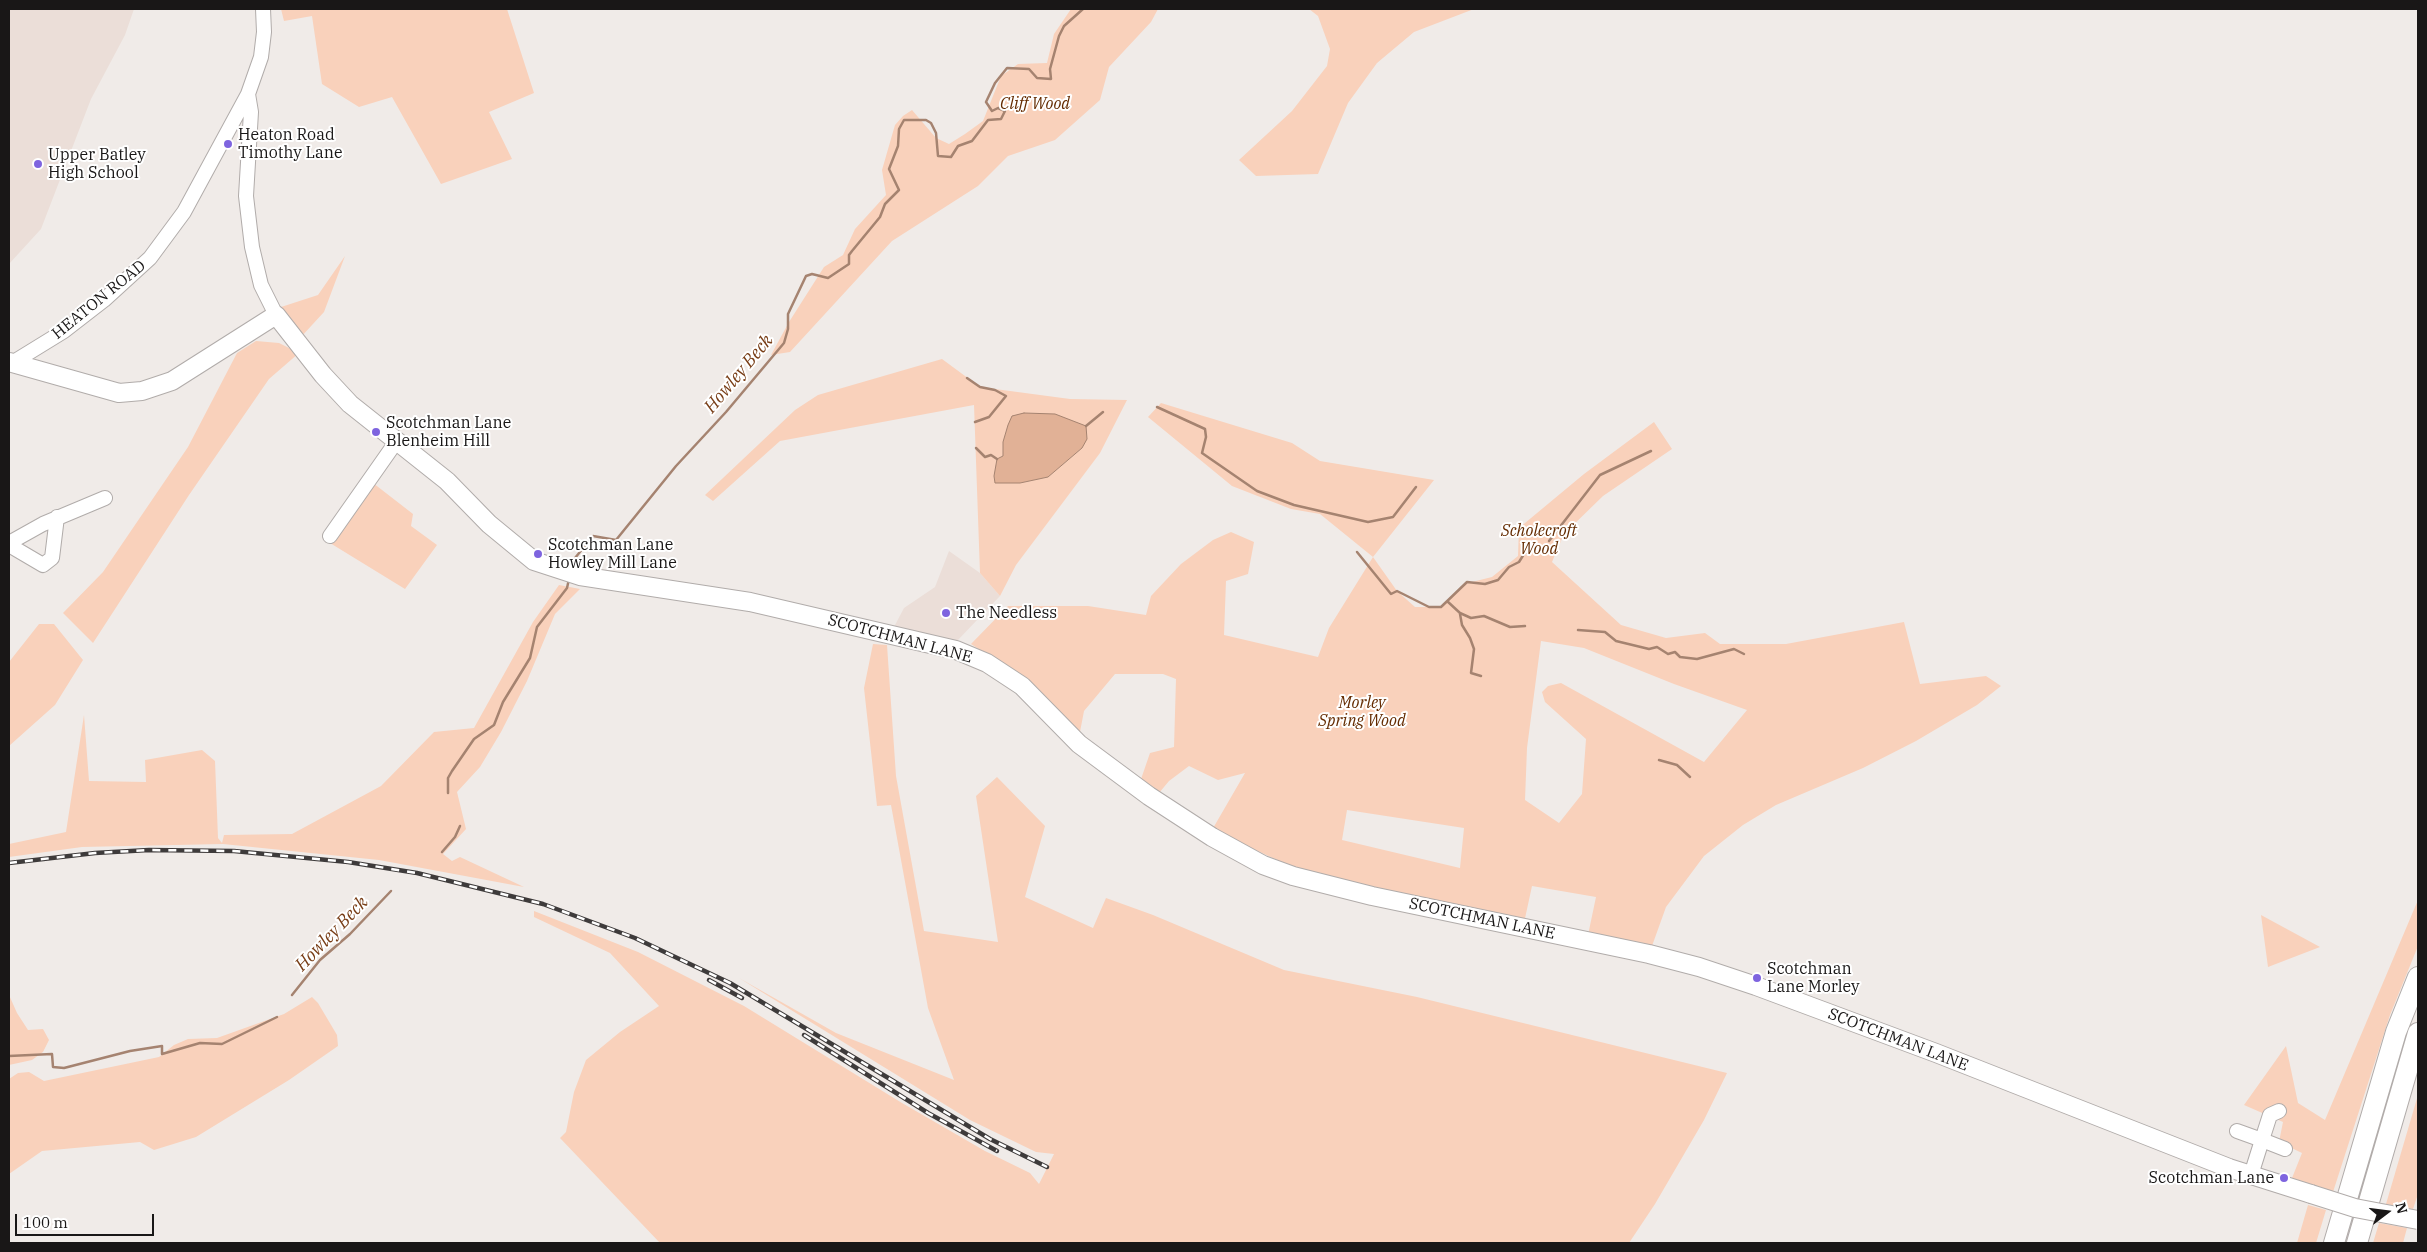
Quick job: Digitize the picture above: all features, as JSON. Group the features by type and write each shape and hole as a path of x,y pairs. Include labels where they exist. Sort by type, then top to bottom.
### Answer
{"highway":[{"path":"2334,1243 2396,1032 2418,977"},
{"path":"2357,1243 2418,1033"}],"main road":[{"path":"10,363 119,393 142,391 172,381 276,314"},
{"name":"SCOTCHMAN LANE","path":"276,314 323,375 350,404 447,481 511,544 534,561 580,576 750,602 956,650 987,663 1022,686 1078,744 1149,796 1212,837 1263,865 1294,876 1372,896 1649,954 1699,967 1766,989 2251,1175 2355,1208 2418,1220"},
{"path":"252,330 281,336 301,346"}],"street":[{"path":"263,9 264,32 260,57 248,94 251,112 246,196 252,247 260,285 276,314"},
{"name":"HEATON ROAD","path":"10,363 64,331 104,300 150,258 184,212 248,94"},
{"path":"330,536 396,442"},
{"path":"57,517 52,558 42,565 9,544 57,517 105,498"},
{"path":"2251,1175 2270,1115 2279,1111"},
{"path":"2237,1131 2285,1148"}],"shaded area":[{"name":"Upper Batley High School","path":"9,9 134,9 125,35 91,99 41,229 9,264"},
{"path":"1024,413 1055,414 1086,426 1087,439 1082,448 1048,477 1020,483 995,483 994,476 997,459 1003,456 1003,442 1008,425 1012,416"},
{"path":"949,551 980,573 1000,596 957,641 894,627 904,608 935,587"}],"green space":[{"path":"281,9 507,9 534,93 489,112 512,159 441,184 392,97 359,107 322,84 312,16 284,21"},
{"name":"Cliff Wood","path":"1071,9 1158,9 1151,22 1109,67 1100,100 1055,140 1008,156 978,186 892,241 790,352 771,355 789,322 824,267 843,255 855,229 886,195 882,170 895,125 912,110 936,138 949,144 965,134 983,121 1001,76 1018,64 1047,63 1054,34"},
{"path":"1309,9 1474,9 1414,32 1377,63 1348,103 1318,174 1256,176 1239,160 1292,111 1327,66 1330,49 1318,16"},
{"path":"345,256 324,312 301,337 278,308 318,295"},
{"path":"256,341 279,343 299,353 269,379 189,495 93,643 63,613 103,572 188,447 237,353"},
{"path":"942,359 980,387 1070,399 1127,400 1100,453 1016,565 1000,596 980,573 974,405 780,441 713,501 705,495 795,410 818,395","holes":["1082,448 1048,477 1020,483 995,483 997,460 1003,456"]},
{"path":"1161,403 1292,443 1320,461 1434,480 1373,557 1320,514 1291,509 1232,486 1148,417"},
{"path":"1654,422 1672,449 1603,496 1564,534 1552,562 1621,625 1666,638 1705,633 1720,644 1786,644 1904,622 1920,684 1986,676 2001,686 1977,705 1916,741 1863,768 1776,805 1743,825 1704,856 1666,907 1652,946 1588,935 1596,897 1532,886 1524,923 1299,870 1212,830 1245,773 1218,780 1189,766 1169,781 1159,793 1140,782 1150,753 1174,747 1176,679 1163,674 1115,674 1084,711 1079,737 1028,681 971,644 1008,606 1088,606 1146,615 1151,596 1181,564 1213,540 1231,532 1254,542 1248,574 1226,581 1224,635 1318,657 1329,628 1373,557 1397,591 1415,607 1441,607 1464,584 1492,577 1518,556 1519,528 1584,474","holes":["1541,641 1584,648 1674,684 1747,710 1704,762 1561,683 1548,686 1542,692 1545,702 1586,739 1582,794 1559,823 1525,800 1527,748","1347,810 1464,828 1460,868 1342,840"]},
{"path":"373,483 413,514 411,526 437,545 405,589 330,543"},
{"path":"559,585 580,589 555,614 527,681 501,732 480,767 457,792 466,829 443,854 452,861 460,857 524,887 379,860 223,844 82,847 9,857 9,844 66,832 84,715 89,781 146,782 145,760 202,750 215,761 218,838 222,843 224,835 292,834 381,786 434,732 474,728 533,622"},
{"path":"39,624 54,624 83,660 55,705 9,746 9,662"},
{"path":"873,644 887,645 896,776 924,931 998,942 976,796 997,777 1045,826 1025,897 1093,928 1106,898 1153,915 1284,970 1417,997 1727,1073 1704,1120 1655,1204 1629,1243 660,1243 560,1138 566,1132 574,1092 586,1060 620,1032 659,1006 610,953 534,917 534,911 638,952 744,1006 902,1103 985,1151 1030,1173 1039,1184 1054,1154 1036,1152 970,1120 739,978 836,1033 954,1080 928,1008 891,805 877,806 864,688"},
{"path":"2418,900 2418,946 2390,1015 2333,1192 2292,1178 2302,1153 2279,1142 2283,1122 2244,1105 2286,1046 2298,1103 2325,1120"},
{"path":"2261,915 2320,947 2268,967"},
{"path":"9,995 17,1013 28,1030 43,1029 49,1040 43,1052 32,1060 9,1065"},
{"path":"312,997 318,1003 337,1035 338,1046 289,1080 196,1137 154,1150 140,1142 42,1151 9,1174 9,1079 18,1073 29,1072 44,1081 159,1057 174,1045 188,1039 217,1038 284,1014"},
{"path":"2418,1095 2418,1194 2413,1209 2386,1204"},
{"path":"2308,1205 2326,1210 2316,1243 2297,1243"},
{"path":"2379,1223 2407,1228 2403,1243 2373,1243"}],"waterway":[{"name":"Howley Beck","path":"573,567 575,558 593,536 616,540 676,466 726,412 784,343 788,329 788,314 806,276 812,274 828,278 849,264 849,255 880,217 885,204 899,190 889,169 898,146 899,129 904,120 926,120 931,123 936,133 938,156 951,157 958,146 972,141 988,120 1001,119 1005,111 998,108 992,111 986,102 995,83 1007,68 1029,69 1037,78 1051,79 1050,69 1059,36 1064,26 1083,9"},
{"path":"967,378 980,387 995,390 1006,396 989,417 975,422"},
{"path":"1157,407 1205,429 1206,437 1202,453 1257,491 1294,505 1368,522 1393,517 1416,487"},
{"path":"1086,426 1103,412"},
{"path":"976,448 985,457 991,455 997,459"},
{"path":"1549,541 1600,475 1651,451"},
{"path":"1357,552 1391,594 1397,591 1429,607 1441,607 1467,582 1485,584 1498,580 1509,567 1519,562 1524,554 1530,551"},
{"name":"Howley Beck","path":"448,793 448,778 474,739 494,725 503,702 530,658 537,627 567,588 569,579"},
{"path":"1447,601 1460,613 1471,618 1484,616 1510,627 1525,626"},
{"path":"1460,614 1462,625 1474,649 1471,673 1481,676"},
{"path":"1578,630 1605,632 1616,641 1649,649 1657,647 1668,654 1675,652 1680,657 1697,659 1734,649 1744,654"},
{"path":"1659,760 1677,765 1690,777"},
{"name":"Howley Beck","path":"442,852 455,837 460,826"},
{"name":"Howley Beck","path":"292,995 320,960 350,934 391,891"},
{"name":"Howley Beck","path":"9,1056 52,1054 53,1067 64,1068 130,1051 162,1046 162,1054 200,1043 222,1044 277,1017"}],"railway":[{"path":"9,863 95,853 149,850 234,851 348,862 417,873 543,904 635,938 730,983 990,1139 1047,1167"},
{"path":"709,980 742,998"},
{"path":"804,1035 928,1113 997,1151"}],"place":[{"name":"Heaton Road Timothy Lane","path":"228,144"},
{"name":"Upper Batley High School","path":"38,164"},
{"name":"Scotchman Lane Blenheim Hill","path":"376,432"},
{"name":"Scotchman Lane Howley Mill Lane","path":"538,554"},
{"name":"The Needless","path":"946,613"},
{"name":"Scotchman Lane Morley","path":"1757,978"},
{"name":"Scotchman Lane","path":"2284,1178"}],"park label":[{"name":"Scholecroft Wood","path":"1539,540"},
{"name":"Morley Spring Wood","path":"1362,712"}]}
